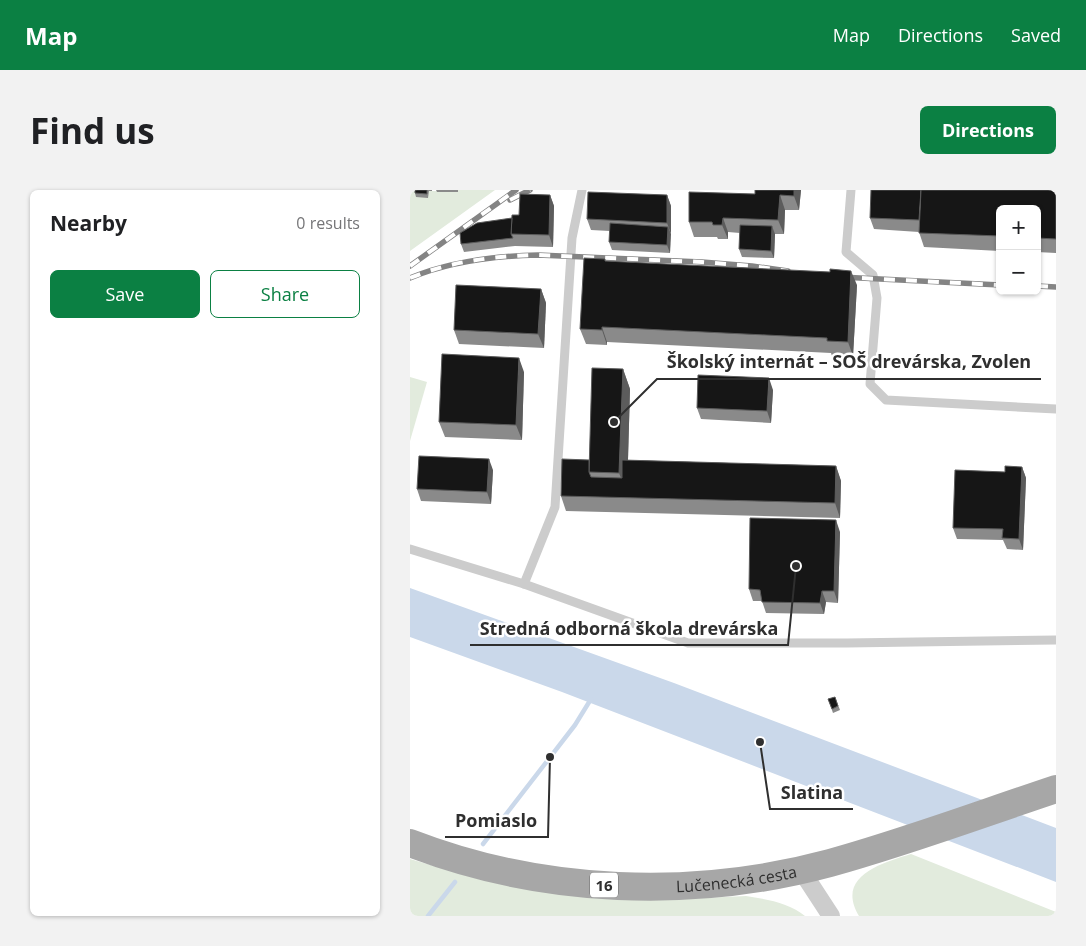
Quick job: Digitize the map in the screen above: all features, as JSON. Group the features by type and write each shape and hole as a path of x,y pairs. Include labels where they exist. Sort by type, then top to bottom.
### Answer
{"main road":[{"name":"Lučenecká cesta","path":"410,843 445,855 506,871 589,884 698,885 760,878 829,863 895,843 1046,792"}],"street":[{"path":"801,870 831,916"}],"lane":[{"path":"524,584 555,507 572,238 582,190"},
{"path":"850,190 846,252 873,275 877,298 870,384 886,400 1056,409"},
{"path":"410,549 524,584 688,643 1056,640"}],"shaded area":[{"path":"410,190 458,192 458,190 495,190 410,251"},
{"path":"410,377 427,382 410,441"},
{"path":"911,854 1056,912 1056,916 859,916 853,902 853,891 857,881 875,867"},
{"path":"410,859 475,878 659,900 746,896 785,905 805,916 410,916"}],"water":[{"path":"410,588 674,683 1056,828 1056,882 562,692 410,637"}],"building":[{"path":"415,190 427,190 427,194 415,193"},
{"path":"755,190 794,190 794,196 780,195 778,220 723,218 722,225 713,225 712,222 689,222 689,192 755,194"},
{"path":"871,190 921,190 919,220 870,218"},
{"path":"921,190 1056,190 1056,239 1041,238 1041,205 996,205 996,236 919,233"},
{"path":"588,192 667,195 667,223 587,219"},
{"path":"520,194 550,195 549,235 511,234 512,215 519,215"},
{"path":"512,218 511,234 513,238 461,244 460,233 477,223"},
{"path":"610,223 668,227 667,245 609,242"},
{"path":"740,225 772,226 771,251 739,249"},
{"path":"584,258 605,259 605,261 830,272 830,269 851,271 848,342 827,341 827,338 602,327 602,330 580,329"},
{"path":"456,285 541,289 538,334 454,330"},
{"path":"442,354 519,358 516,425 439,422"},
{"path":"592,368 623,369 619,473 589,472"},
{"path":"698,375 769,378 767,411 697,408"},
{"path":"419,456 489,459 487,492 417,489"},
{"path":"562,459 589,460 591,477 622,478 622,460 836,466 835,503 561,496"},
{"path":"1005,466 1022,467 1019,539 1002,538 1003,529 953,528 955,470 1005,472"},
{"path":"750,518 836,520 834,591 822,591 820,603 762,602 760,590 749,589"},
{"path":"835,697 838,706 832,709 828,699"}],"waterway":[{"path":"483,844 575,725 591,699"},
{"path":"428,916 455,882"}],"railway":[{"path":"410,266 516,190"},
{"path":"510,200 530,190"},
{"path":"410,278 441,267 473,260 538,255 702,262 788,271"},
{"path":"840,277 996,285"},
{"path":"1041,286 1056,287"}],"place":[{"name":"Školský internát – SOŠ drevárska, Zvolen","path":"614,422"},
{"name":"Stredná odborná škola drevárska","path":"796,566"},
{"name":"Slatina","path":"760,742"},
{"name":"Pomiaslo","path":"550,757"}]}
